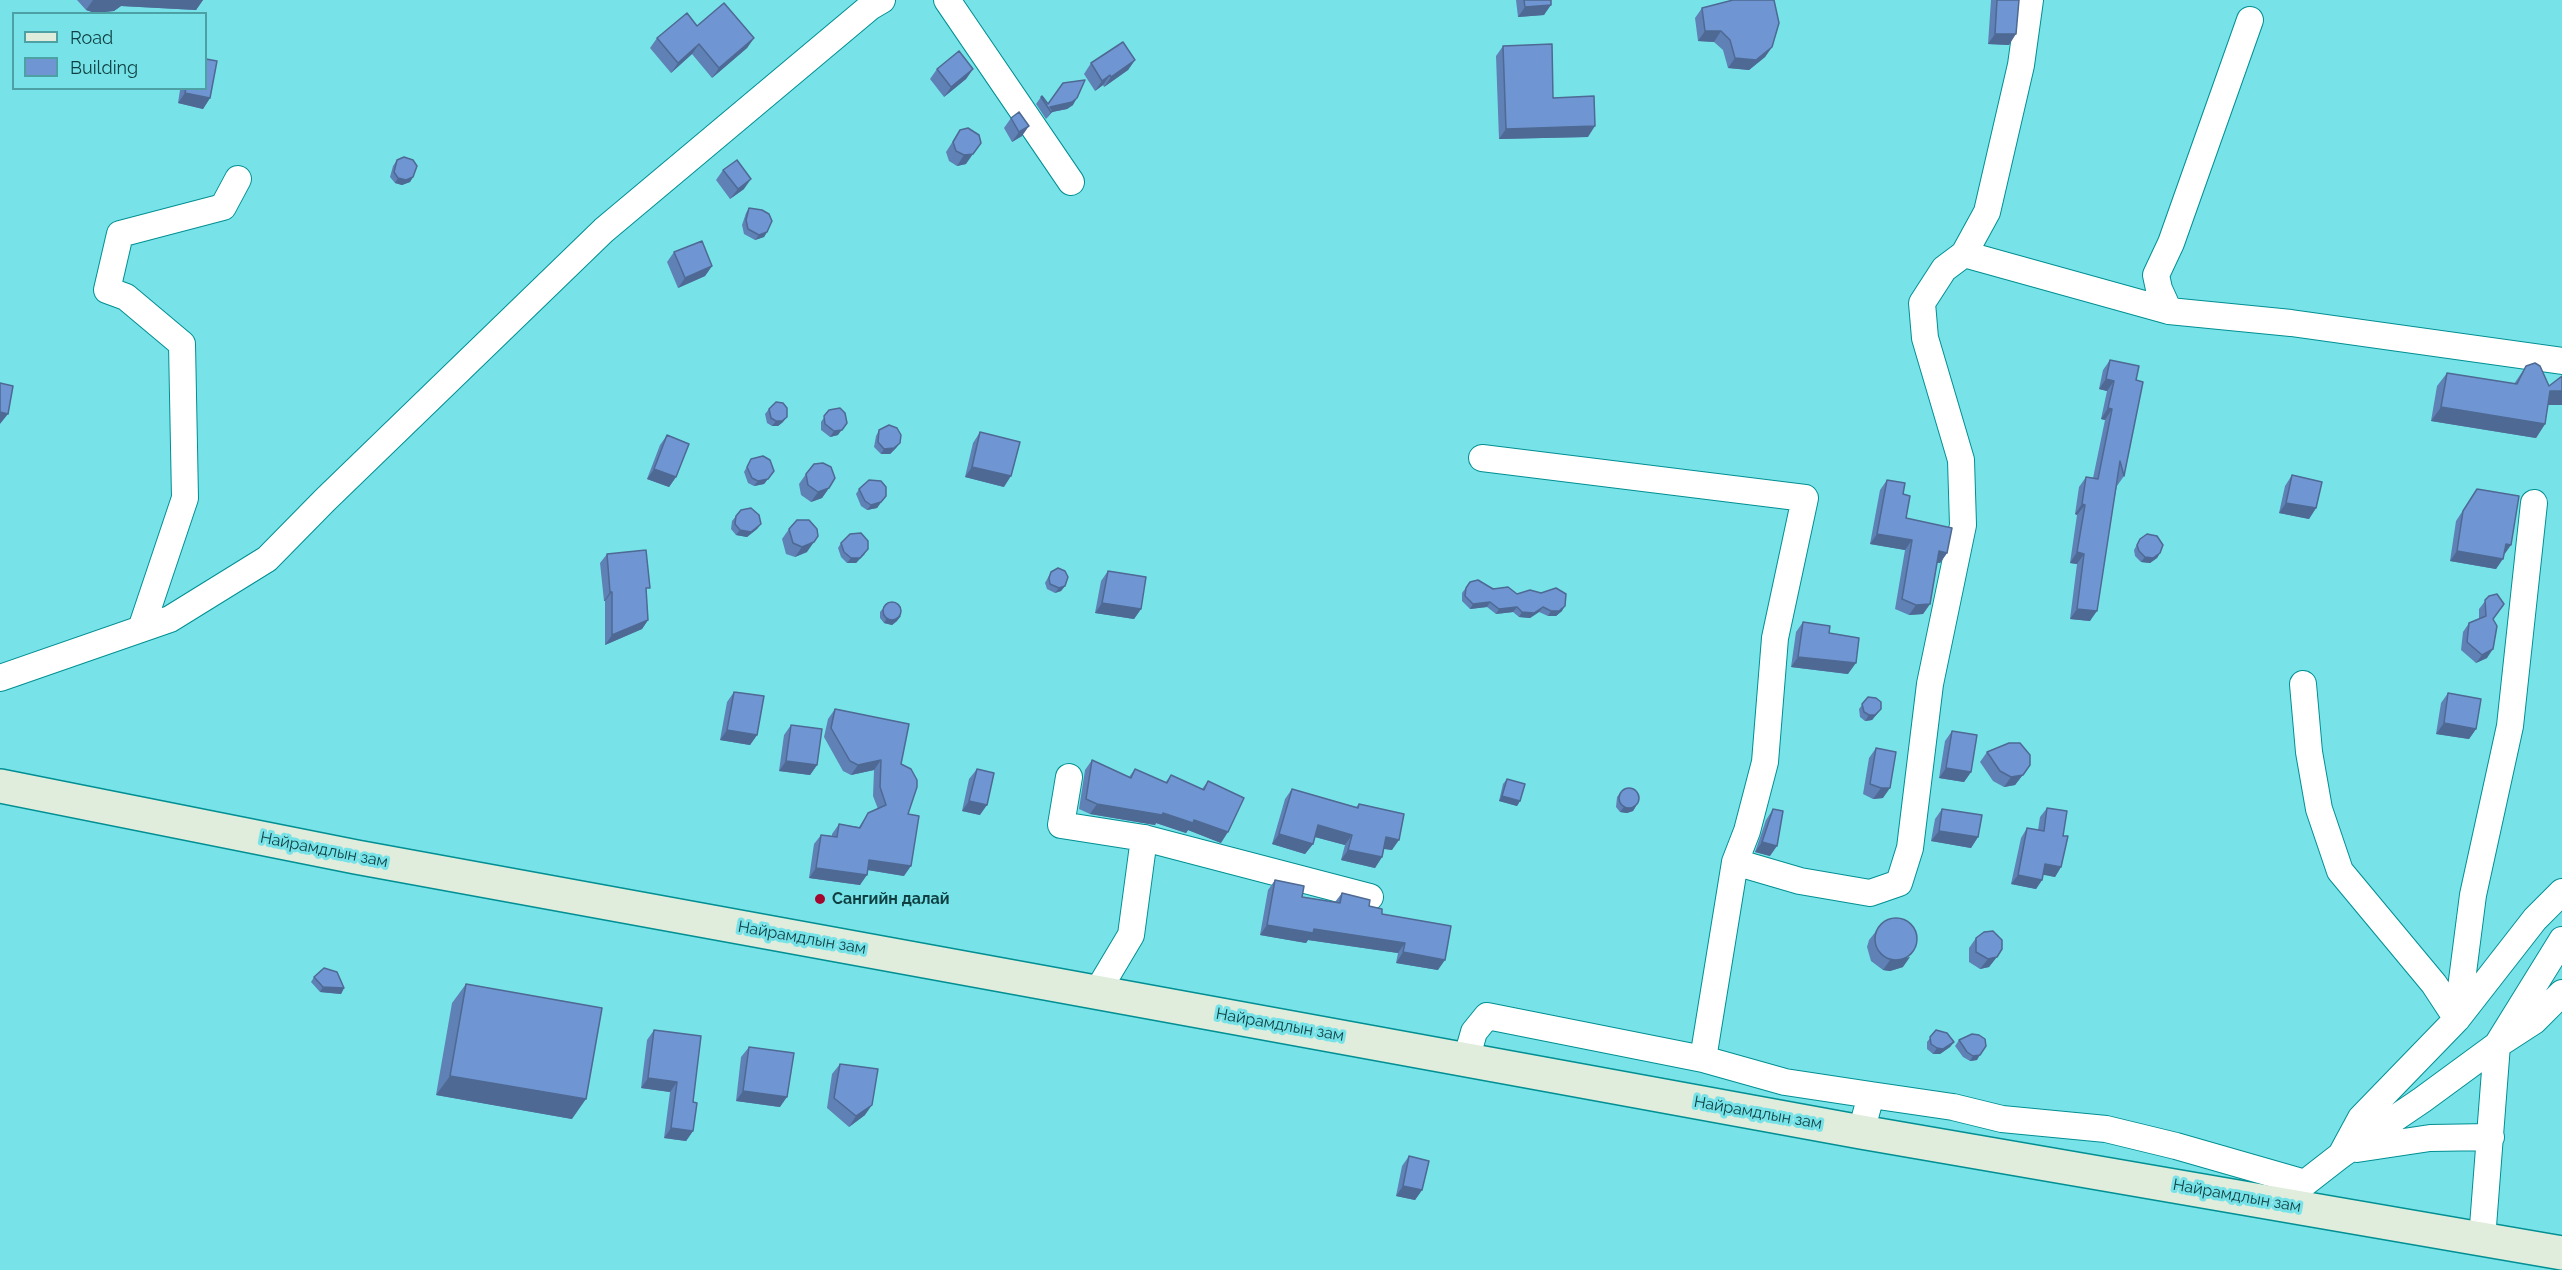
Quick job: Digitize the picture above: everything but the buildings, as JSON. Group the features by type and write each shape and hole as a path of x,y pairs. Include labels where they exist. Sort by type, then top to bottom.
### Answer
{"main road":[{"name":"Найрамдлын зам","path":"0,786 356,857 1861,1132 2295,1194 2482,1239 2562,1252"}],"street":[{"path":"0,678 170,619 267,559 604,230 870,7 882,0"},
{"path":"947,0 1071,182"},
{"path":"1735,862 1800,881 1870,893 1899,883 1910,848 1930,684 1964,525 1961,460 1925,338 1922,303 1944,269 1964,254 1987,212 2021,65 2030,0"},
{"path":"2169,311 2159,289 2156,274 2171,243 2250,20"},
{"path":"141,629 185,498 182,344 126,297 107,290 120,234 223,207 238,179"},
{"path":"1964,254 2169,311 2291,323 2562,361"},
{"path":"1482,458 1805,498 1775,638 1765,762 1747,831 1735,862 1703,1059"},
{"path":"2457,1019 2473,895 2510,726 2535,503"},
{"path":"2303,684 2308,752 2319,809 2340,871 2428,976 2457,1019"},
{"path":"1069,777 1061,825 1144,838 1370,897"},
{"path":"1097,992 1131,935 1144,838"},
{"path":"2346,1153 2361,1118 2457,1019 2535,919 2562,892"},
{"path":"2482,1239 2497,1045 2562,940"},
{"path":"1467,1060 1474,1032 1487,1016 1703,1059 1785,1082 1953,1107 2002,1119 2106,1129 2176,1146 2295,1194 2346,1153 2534,1021 2562,993"},
{"path":"1861,1132 1871,1095"},
{"path":"2346,1153 2430,1138 2491,1137"}],"place":[{"name":"Сангийн далай","path":"820,899"}]}
